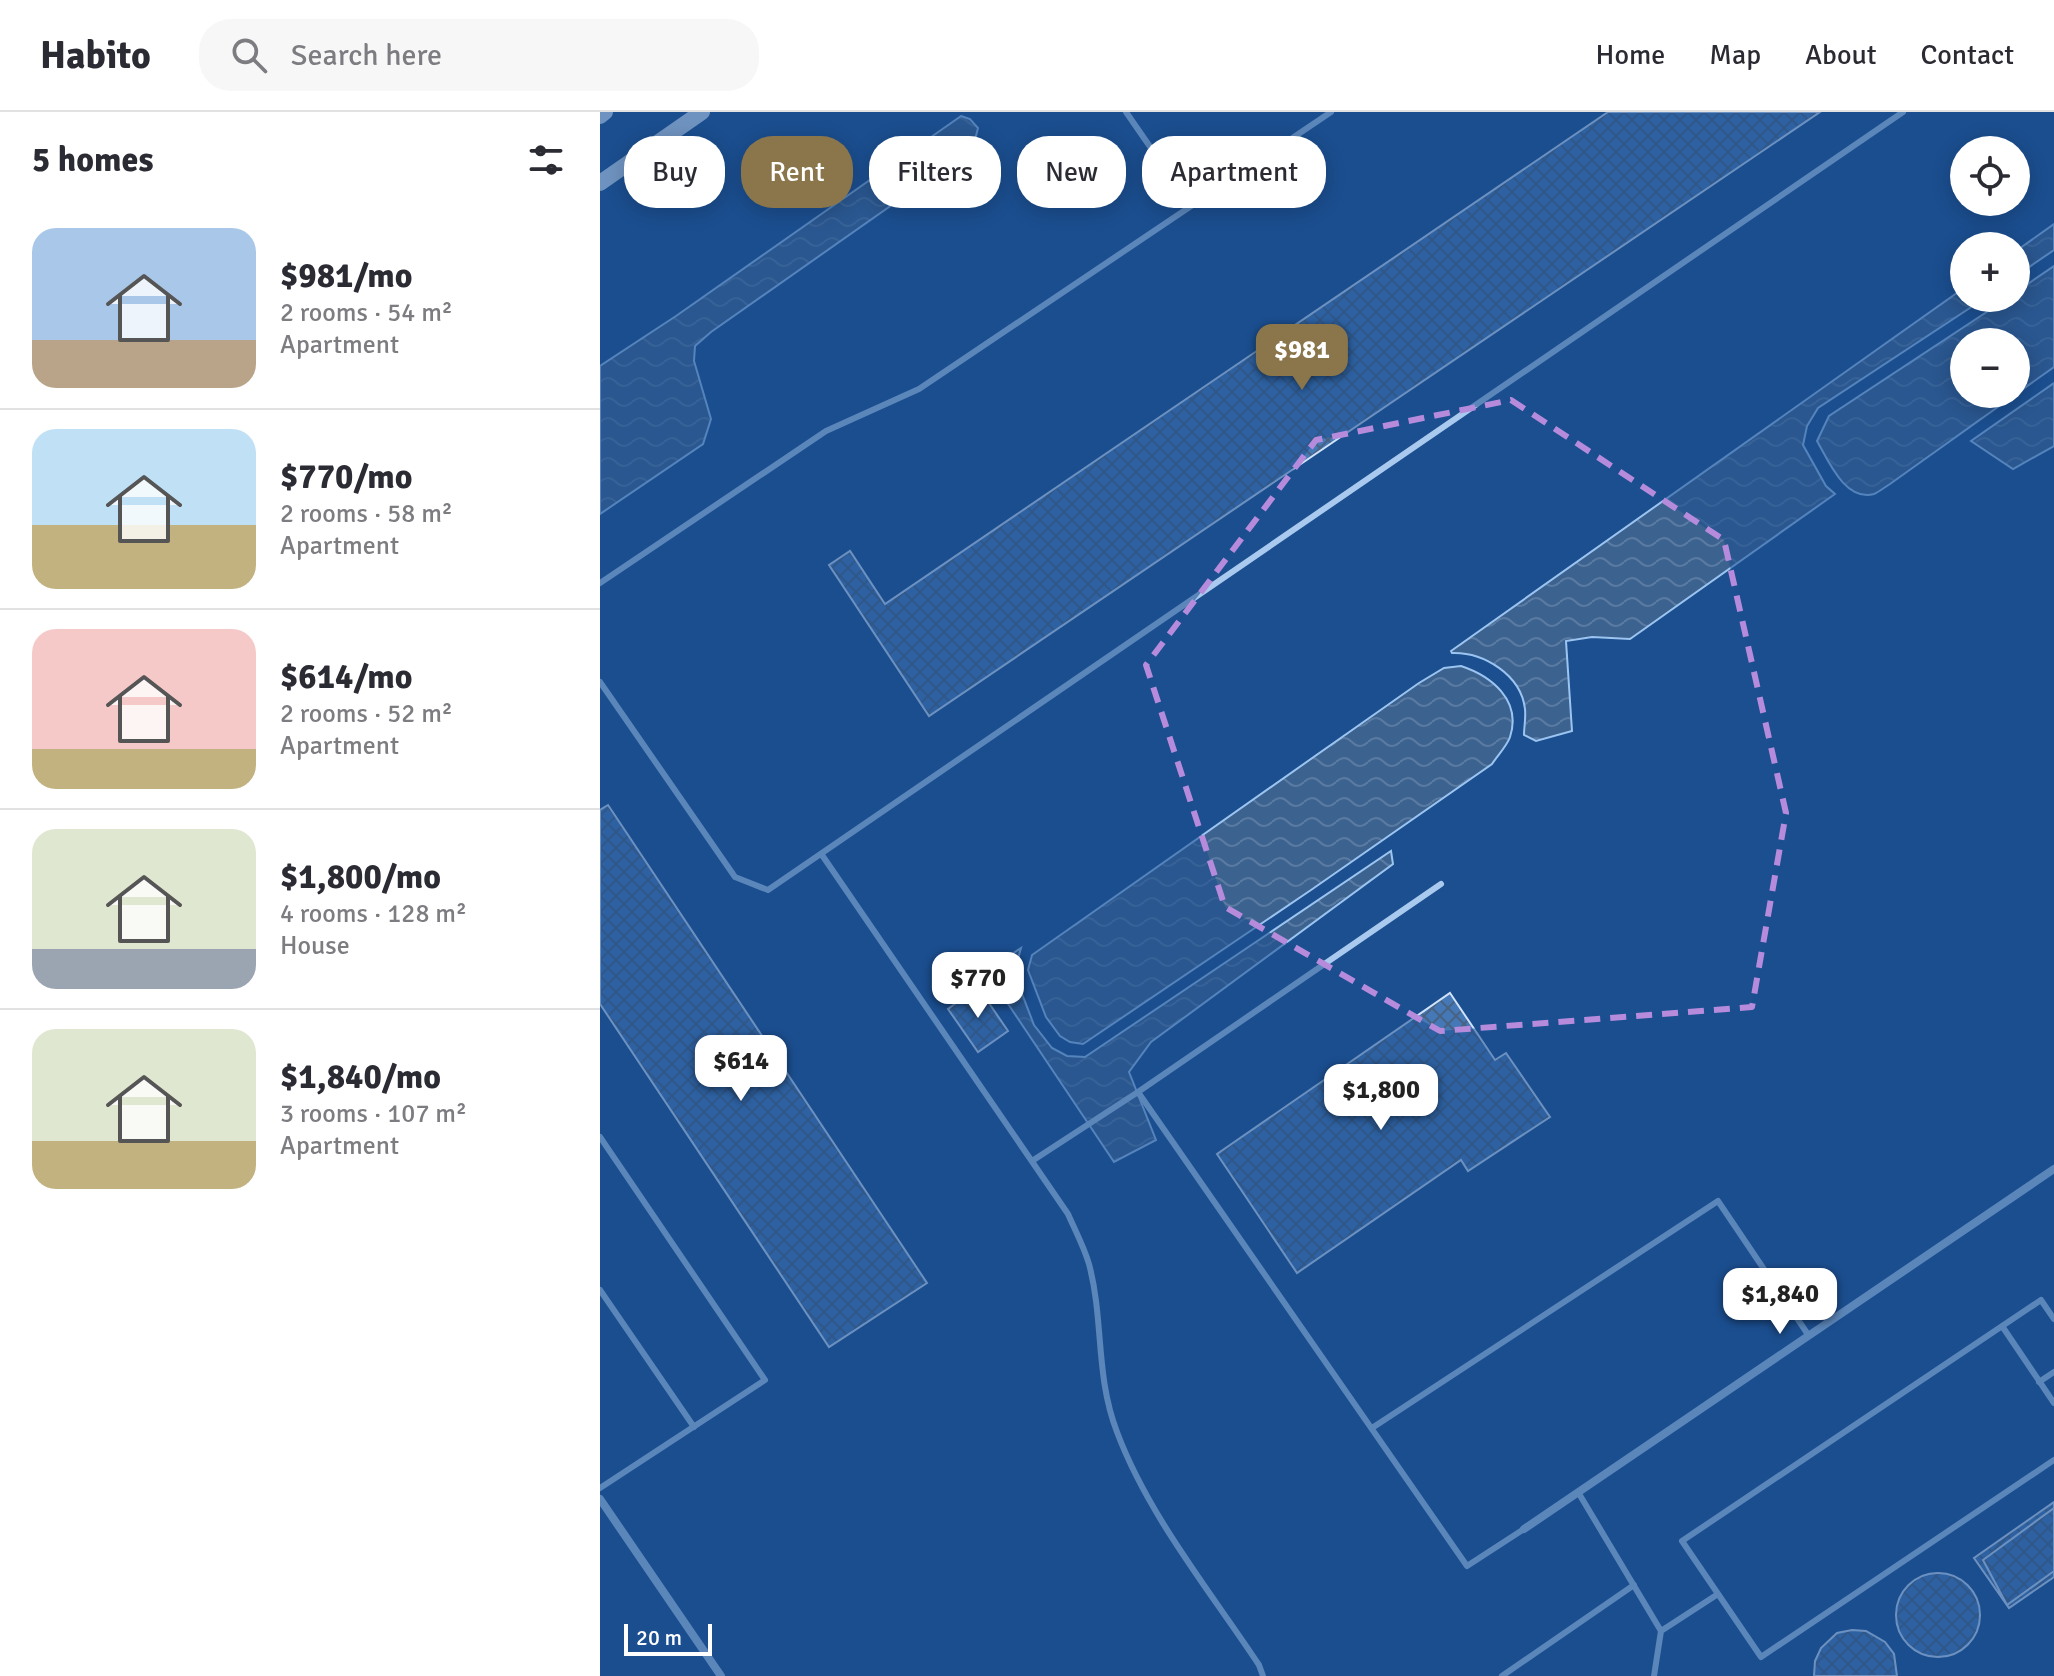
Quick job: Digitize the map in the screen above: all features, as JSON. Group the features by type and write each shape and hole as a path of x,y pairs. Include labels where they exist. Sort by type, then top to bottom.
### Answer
{"street":[{"path":"600,116 605,112"},
{"path":"600,183 702,112"},
{"path":"1524,1529 2054,1169"},
{"path":"600,1499 721,1676"}],"lane":[{"path":"1126,112 1143,136"},
{"path":"1295,136 1331,112"},
{"path":"600,682 735,877 768,890 1903,112"},
{"path":"600,583 826,431 919,389 1188,208"},
{"path":"822,855 1068,1214 1089,1263 1102,1378 1122,1444 1146,1496 1259,1665 1263,1676"},
{"path":"1032,1161 1441,884"},
{"path":"1138,1092 1467,1566 1524,1529"},
{"path":"600,1137 765,1380 600,1488"},
{"path":"1372,1428 1718,1201 1809,1336"},
{"path":"600,1290 694,1427"},
{"path":"2054,1319 2041,1300 1682,1541 1761,1657 2054,1460"},
{"path":"2002,1326 2054,1403"},
{"path":"2039,1382 2054,1372"},
{"path":"1578,1492 1661,1631 1654,1676"},
{"path":"1502,1676 1634,1585"},
{"path":"1661,1631 1718,1594"}],"highlighted area":[{"path":"1511,400 1724,540 1786,813 1752,1007 1440,1031 1225,907 1146,665 1316,440"}],"water":[{"path":"961,116 970,119 978,128 976,136 932,136"},
{"path":"869,181 869,208 888,208 695,346 694,361 711,419 703,444 600,514 600,366 830,208 853,208 853,192"},
{"path":"2054,224 2054,250 2030,266 2030,241"},
{"path":"2054,266 2054,367 2030,384 2030,328 1962,328 1987,312 2030,312 2030,282"},
{"path":"1950,298 1950,312 1964,312 1818,408 1807,426 1803,445 1826,486 1835,494 1630,639 1592,637 1566,641 1572,731 1536,741 1524,735 1522,697 1509,676 1488,661 1451,651"},
{"path":"1950,336 1950,408 1997,408 1874,494 1864,495 1846,486 1817,441 1829,416"},
{"path":"2054,383 2054,446 2013,469 1971,441 2018,408 2030,408 2030,400"},
{"path":"1461,666 1493,683 1508,701 1512,712 1510,737 1492,764 1083,1044 1060,1036 1046,1017 1028,970 1032,955 1419,683 1444,668"},
{"path":"1391,851 1393,864 1151,1042 1129,1072 1156,1140 1114,1162 986,971 1021,948 1014,973 1034,1025 1052,1048 1067,1056 1085,1057"}],"building":[{"path":"1608,112 1820,112 929,716 829,565 850,551 885,604"},
{"path":"608,805 927,1283 829,1347 600,1004 600,810"},
{"path":"978,987 1008,1031 978,1052 948,1009"},
{"path":"1450,993 1495,1060 1506,1053 1550,1117 1468,1171 1461,1160 1297,1273 1217,1154"},
{"path":"2054,1502 2054,1577 2009,1608 1974,1558"},
{"path":"2054,1508 2054,1571 2007,1605 1983,1560"},
{"path":"1938,1573 1954,1576 1968,1585 1977,1599 1980,1615 1977,1631 1968,1645 1954,1654 1938,1657 1922,1654 1908,1645 1899,1631 1896,1615 1899,1599 1908,1585 1922,1576"},
{"path":"1866,1631 1885,1642 1894,1654 1897,1676 1814,1676 1815,1661 1821,1648 1837,1633"}]}
